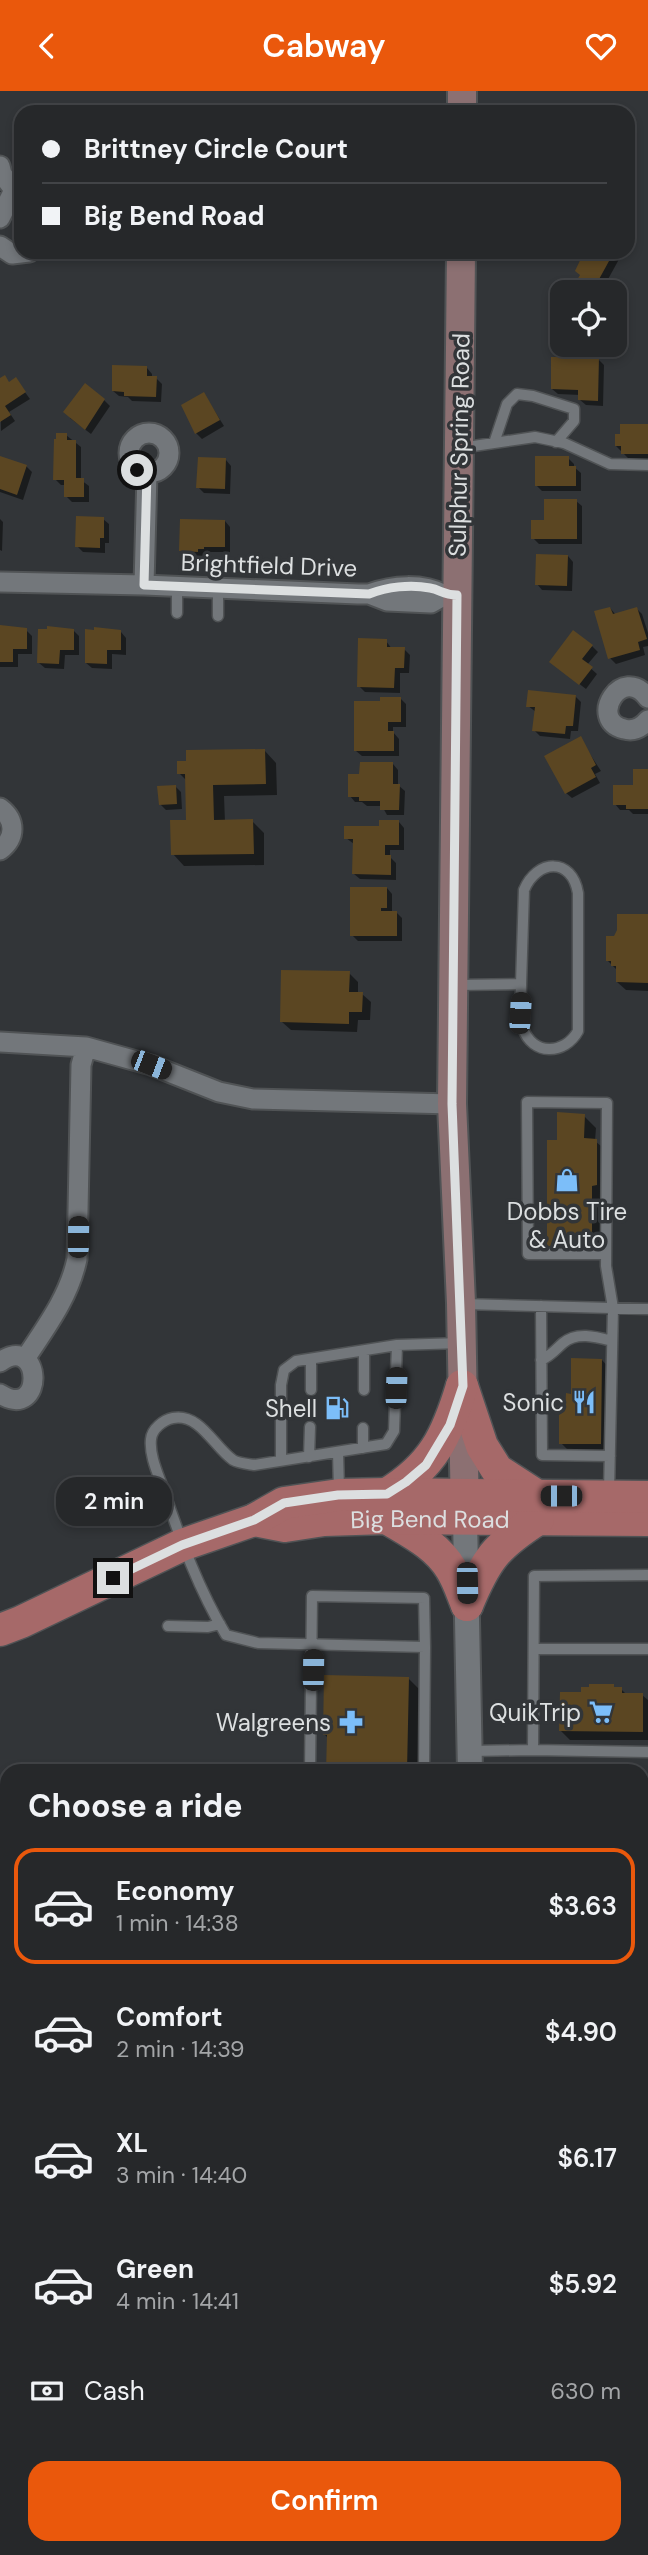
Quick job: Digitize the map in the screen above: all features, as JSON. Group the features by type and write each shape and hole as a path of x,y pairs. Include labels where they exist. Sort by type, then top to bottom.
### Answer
{"main road":[{"name":"Sulphur Spring Road","path":"461,259 459,448 451,595 452,1104 461,1303 465,1506"},
{"path":"463,1386 450,1425 426,1465 406,1482 387,1506 441,1556 451,1570 467,1605"},
{"path":"463,1386 482,1446 497,1470 538,1508 499,1547 478,1577 467,1605"},
{"name":"Big Bend Road","path":"0,1630 182,1545 254,1520 284,1503 338,1495 387,1506"},
{"name":"Big Bend Road","path":"538,1508 609,1497 648,1497"},
{"name":"Big Bend Road","path":"254,1520 285,1526 387,1506 538,1508 648,1520"}],"street":[{"path":"0,166 14,189"},
{"path":"0,218 14,198"},
{"path":"144,585 147,473"},
{"name":"Brightfield Drive","path":"0,582 369,594 387,601 431,603 451,595"},
{"path":"648,698 641,690 621,689 610,698 608,712 614,725 628,730 642,727 648,720"},
{"path":"0,808 11,819 13,830 7,845 0,850"},
{"path":"0,1042 86,1047 151,1065 236,1097 452,1104"},
{"path":"24,1359 65,1298 74,1277 78,1237 81,1065 86,1047"},
{"path":"0,1362 10,1357 24,1359 33,1369 35,1376 31,1390 16,1399 0,1394"},
{"name":"Sulphur Spring Road","path":"465,1506 470,1761"}],"lane":[{"path":"494,443 507,404 517,394 533,395 574,409 574,421 556,442"},
{"path":"459,448 534,437 556,442 610,464 648,465"},
{"path":"177,586 177,613"},
{"path":"218,588 218,616"},
{"path":"560,867 569,871 576,881 578,893 578,1031 565,1047 551,1050 537,1046 527,1038 520,1013 521,984 524,890 528,880 540,870 560,867"},
{"path":"453,985 521,984"},
{"path":"606,1254 528,1254 527,1102 607,1103 606,1254 613,1308 609,1497"},
{"path":"461,1303 648,1309"},
{"path":"541,1306 542,1455 610,1455"},
{"path":"541,1360 573,1337 588,1336 612,1341"},
{"path":"281,1461 281,1385 284,1370 296,1361 397,1345 461,1343"},
{"path":"397,1345 394,1431 386,1444 254,1465 234,1460 206,1432 189,1420 173,1418 157,1426 151,1439 154,1461 182,1545 208,1605 226,1635 258,1643 425,1647"},
{"path":"364,1350 364,1390"},
{"path":"311,1359 311,1390"},
{"path":"309,1457 310,1427"},
{"path":"363,1427 363,1448"},
{"path":"338,1452 338,1495"},
{"path":"533,1750 534,1576 648,1575"},
{"path":"310,1764 313,1596 424,1598 424,1764"},
{"path":"168,1626 208,1627 220,1624"},
{"path":"534,1649 648,1649"},
{"path":"470,1761 533,1750 648,1752"}],"building":[{"path":"581,259 610,259 599,280 577,280 580,275 575,271"},
{"path":"551,357 599,357 598,401 578,400 578,390 551,389"},
{"path":"112,365 147,366 147,376 157,376 156,397 124,396 124,392 112,391"},
{"path":"5,375 9,382 16,377 26,392 5,406 11,415 0,422 0,378"},
{"path":"85,383 105,399 85,430 63,412"},
{"path":"204,392 220,420 195,434 181,405"},
{"path":"620,424 648,424 648,454 621,454 621,446 615,446 615,434 620,434"},
{"path":"56,433 67,433 67,440 76,440 76,478 84,478 84,497 64,497 64,480 53,480"},
{"path":"0,456 27,465 17,495 0,489"},
{"path":"535,456 569,456 569,466 576,466 576,486 535,486"},
{"path":"198,457 226,458 225,489 196,488"},
{"path":"544,499 577,499 577,539 531,539 531,520 544,520"},
{"path":"76,516 104,517 104,538 100,538 100,548 75,547"},
{"path":"180,519 225,520 225,547 204,547 198,549 198,552 179,551"},
{"path":"536,554 568,555 567,586 535,585"},
{"path":"610,607 613,614 637,607 647,639 638,642 640,650 608,659 594,611"},
{"path":"0,625 27,628 27,649 13,649 13,662 0,662"},
{"path":"47,626 74,629 74,650 60,650 59,664 37,663 38,629 47,629"},
{"path":"94,627 121,630 121,650 107,650 107,664 85,663 85,629 94,630"},
{"path":"573,630 593,645 582,659 593,667 579,685 549,662"},
{"path":"358,638 387,639 387,647 405,647 404,668 395,668 394,688 357,687"},
{"path":"528,690 576,695 573,726 566,726 565,734 532,731 535,707 526,707"},
{"path":"380,697 401,697 401,722 388,722 388,731 394,731 394,751 354,751 354,701 380,701"},
{"path":"581,736 596,765 591,768 596,777 565,794 544,756"},
{"path":"265,749 266,784 213,785 214,820 253,819 254,854 171,855 170,820 186,820 185,774 177,774 177,761 186,761 186,750"},
{"path":"360,762 393,762 393,784 400,784 399,810 380,810 380,801 359,801 359,797 348,797 348,774 359,774"},
{"path":"633,769 648,769 648,809 626,809 626,805 613,805 613,785 633,785"},
{"path":"176,785 177,804 159,805 157,786"},
{"path":"379,820 399,820 399,845 385,845 385,855 391,855 391,875 352,874 353,839 344,839 344,826 379,826"},
{"path":"350,887 387,887 387,908 381,908 381,911 397,911 397,936 350,936"},
{"path":"617,914 648,914 648,983 616,982 616,966 611,966 611,961 606,961 606,936 614,936 617,930"},
{"path":"281,970 350,971 349,992 363,992 362,1012 349,1012 349,1024 280,1022"},
{"path":"557,1112 585,1114 584,1138 597,1139 597,1185 592,1186 592,1247 547,1246 547,1140 557,1140"},
{"name":"Sonic","path":"571,1358 602,1359 601,1444 559,1444 559,1415 565,1411 566,1393 571,1394"},
{"name":"Walgreens","path":"324,1675 409,1677 407,1764 326,1764 327,1735 323,1735"},
{"name":"QuikTrip","path":"589,1684 614,1684 614,1687 622,1687 622,1693 643,1693 643,1732 559,1731 560,1692 581,1692 581,1687 589,1687"}],"place":[{"name":"Dobbs Tire & Auto","path":"567,1180"},
{"name":"Sonic","path":"584,1402"},
{"name":"Shell","path":"337,1408"},
{"name":"QuikTrip","path":"601,1712"},
{"name":"Walgreens","path":"351,1722"}],"route":[{"path":"113,1578 182,1545 254,1520 284,1503 338,1495 387,1494 426,1465 450,1425 463,1386 452,1104 457,595 445,595 431,588 387,587 369,594 144,585 147,473 137,470"}]}
